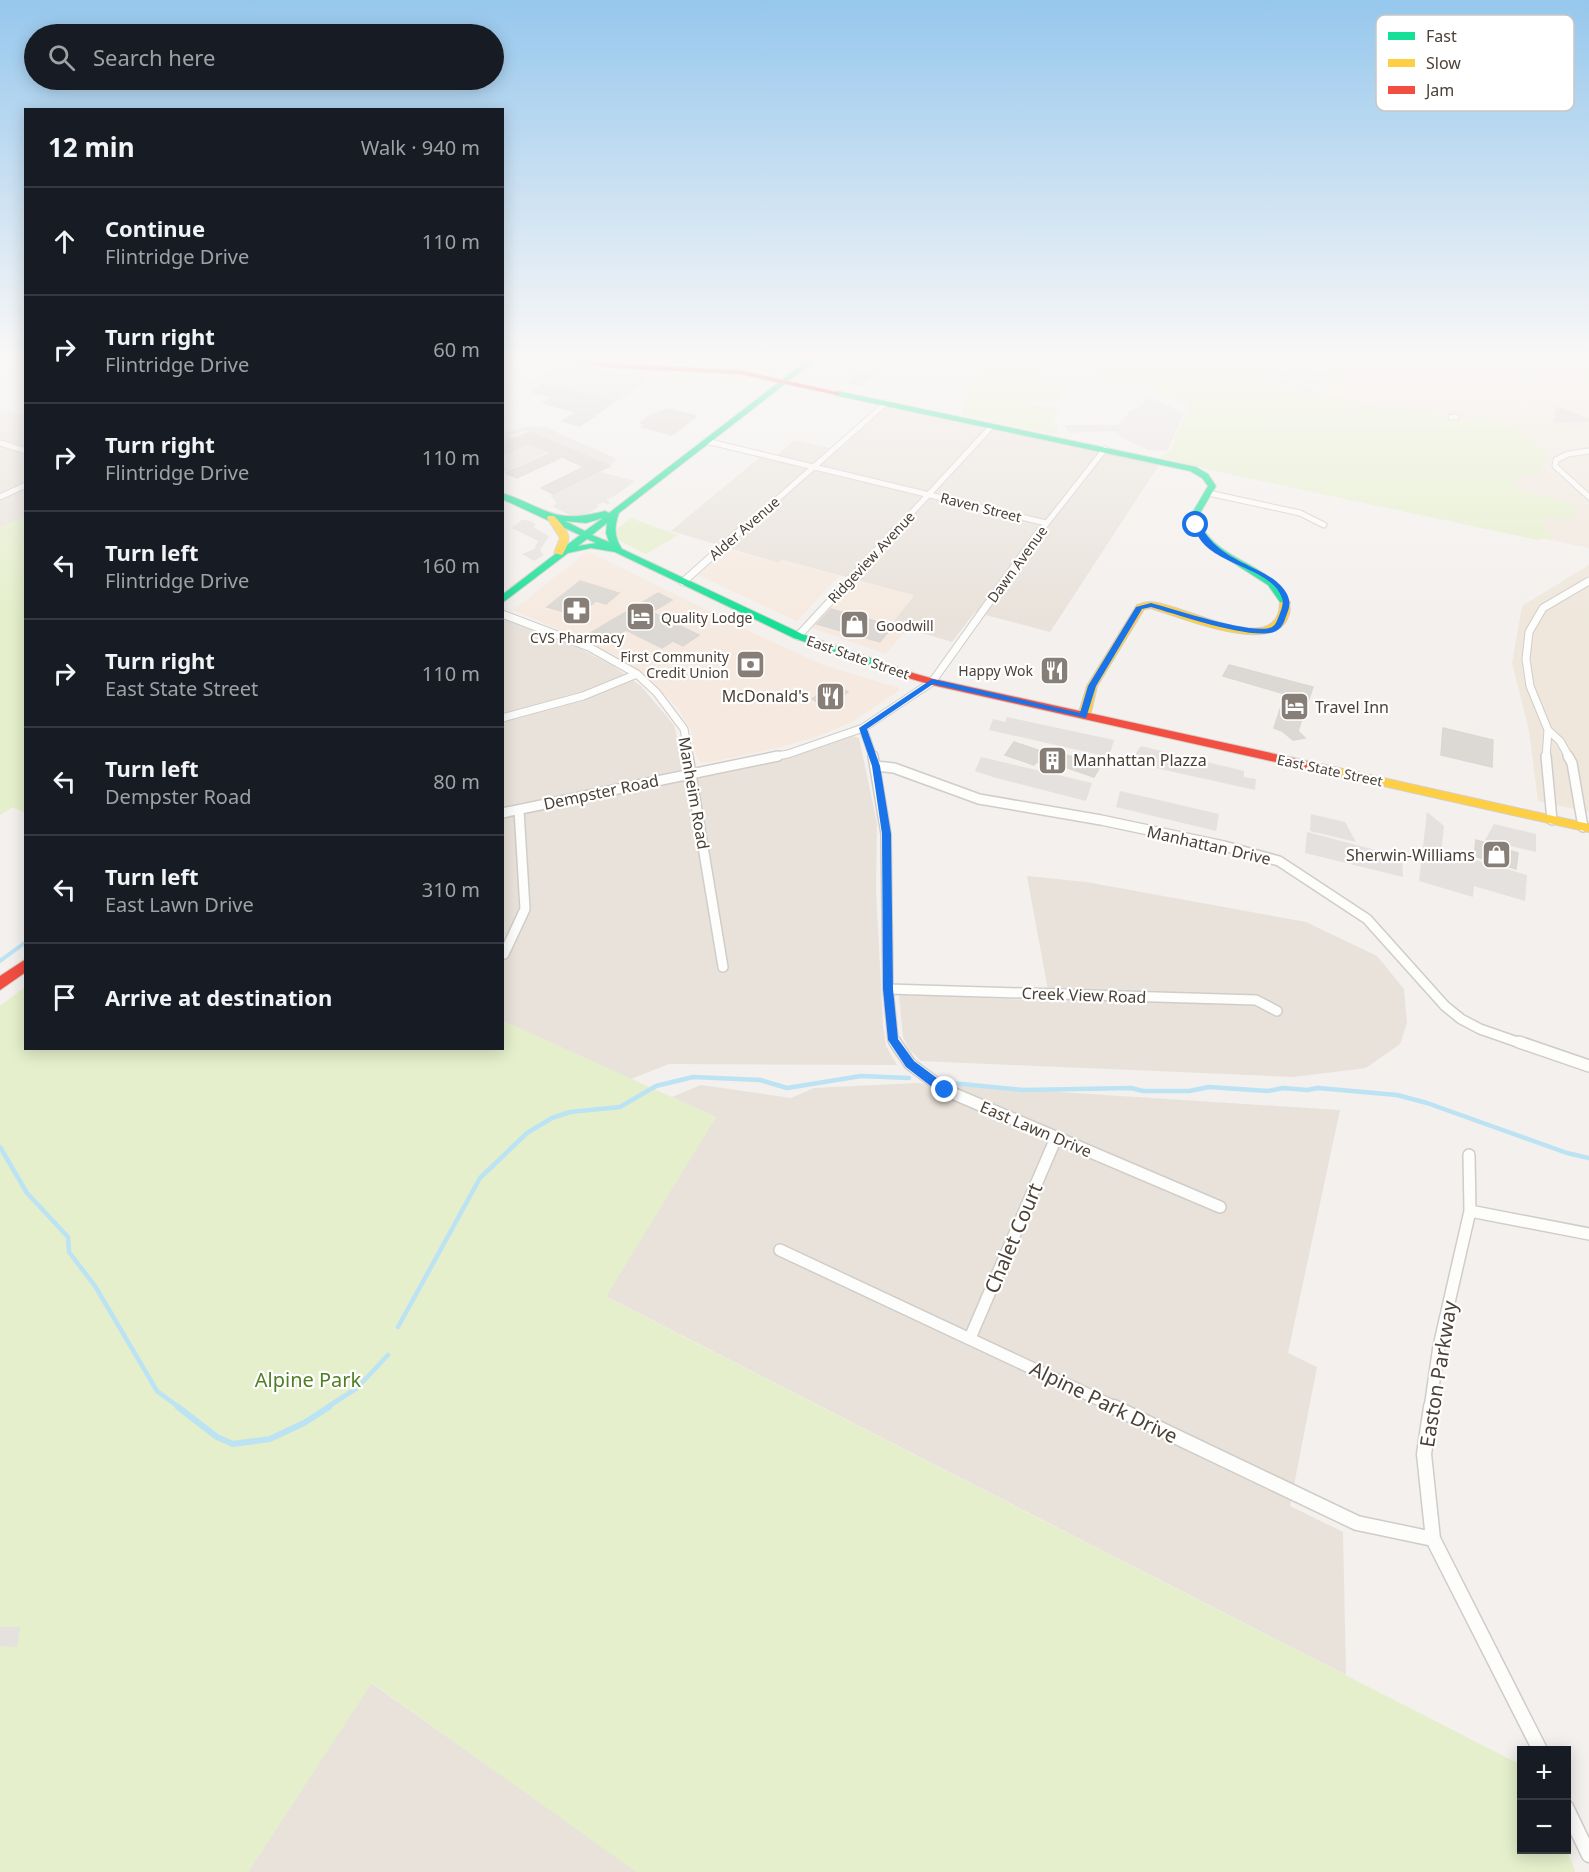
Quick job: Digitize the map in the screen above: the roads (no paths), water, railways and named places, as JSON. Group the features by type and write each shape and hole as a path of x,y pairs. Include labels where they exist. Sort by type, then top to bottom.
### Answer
{"main road":[{"path":"504,598 703,443"},
{"path":"1078,443 1189,467 1208,478 1212,486 1195,515 1200,534 1222,555 1270,579 1286,597 1287,605 1278,626 1272,630 1246,631 1151,605 1140,607 1092,686 1083,716"},
{"name":"East State Street","path":"504,496 798,636 932,682 1586,828"},
{"path":"551,518 586,520 616,510"},
{"path":"616,510 609,530 612,543 619,551"},
{"path":"551,518 566,536 566,543 557,557"},
{"path":"557,557 591,545 619,551"},
{"path":"0,984 24,966"}],"street":[{"path":"1,443 24,450"},
{"name":"Raven Street","path":"715,443 1046,523"},
{"name":"Alder Avenue","path":"683,582 842,443"},
{"name":"Ridgeview Avenue","path":"798,636 976,443"},
{"name":"Dawn Avenue","path":"932,682 1046,523 1106,449"},
{"path":"1589,451 1568,454 1556,460 1556,466 1589,498"},
{"path":"0,497 24,486"},
{"path":"1208,493 1300,513 1324,525"},
{"path":"1586,828 1574,784 1572,763 1560,741 1548,730 1530,686 1526,659 1530,632 1543,609 1589,581"},
{"name":"Manheim Road","path":"504,615 584,645 637,674 665,701 684,729 723,967"},
{"path":"504,717 583,696 637,674"},
{"name":"Dempster Road","path":"504,813 788,754 863,728 932,682"},
{"name":"East Lawn Drive","path":"863,728 876,766 886,834 888,989 893,1040 910,1064 945,1090 1220,1207"},
{"path":"1548,730 1545,746 1546,781 1552,820"},
{"name":"Manhattan Drive","path":"876,766 894,768 980,799 1101,820 1224,846 1279,861 1367,919 1445,1006 1461,1019 1480,1029 1589,1066"},
{"path":"504,954 525,909 519,810"},
{"name":"Creek View Road","path":"888,989 1256,1000 1277,1011"},
{"name":"Chalet Court","path":"970,1338 1056,1138"},
{"name":"Easton Parkway","path":"1469,1155 1470,1211 1439,1346 1424,1454 1433,1539 1538,1746"},
{"path":"1470,1211 1589,1234"},
{"name":"Alpine Park Drive","path":"780,1250 1357,1523 1433,1539"},
{"path":"1571,1818 1589,1855"}],"waterway":[{"path":"0,961 24,943"},
{"path":"398,1327 480,1178 527,1133 552,1118 570,1112 620,1107 656,1086 693,1077 760,1080 787,1088 861,1076 909,1078"},
{"path":"941,1082 1024,1090 1131,1088 1143,1091 1189,1091 1209,1087 1268,1091 1283,1088 1307,1090 1318,1088 1397,1095 1427,1103 1567,1153 1589,1158"},
{"path":"0,1147 27,1193 68,1237 69,1252 95,1286 157,1391 180,1408"},
{"path":"326,1408 357,1388 388,1355"},
{"path":"178,1407 217,1437 233,1444 270,1439 304,1423 329,1407"}],"place":[{"name":"CVS Pharmacy","path":"577,610"},
{"name":"Quality Lodge","path":"640,617"},
{"name":"Goodwill","path":"855,625"},
{"name":"First Community Credit Union","path":"750,664"},
{"name":"Happy Wok","path":"1054,670"},
{"name":"McDonald's","path":"830,696"},
{"name":"Travel Inn","path":"1294,707"},
{"name":"Manhattan Plazza","path":"1052,760"},
{"name":"Sherwin-Williams","path":"1496,855"}],"park label":[{"name":"Alpine Park","path":"308,1379"}]}
